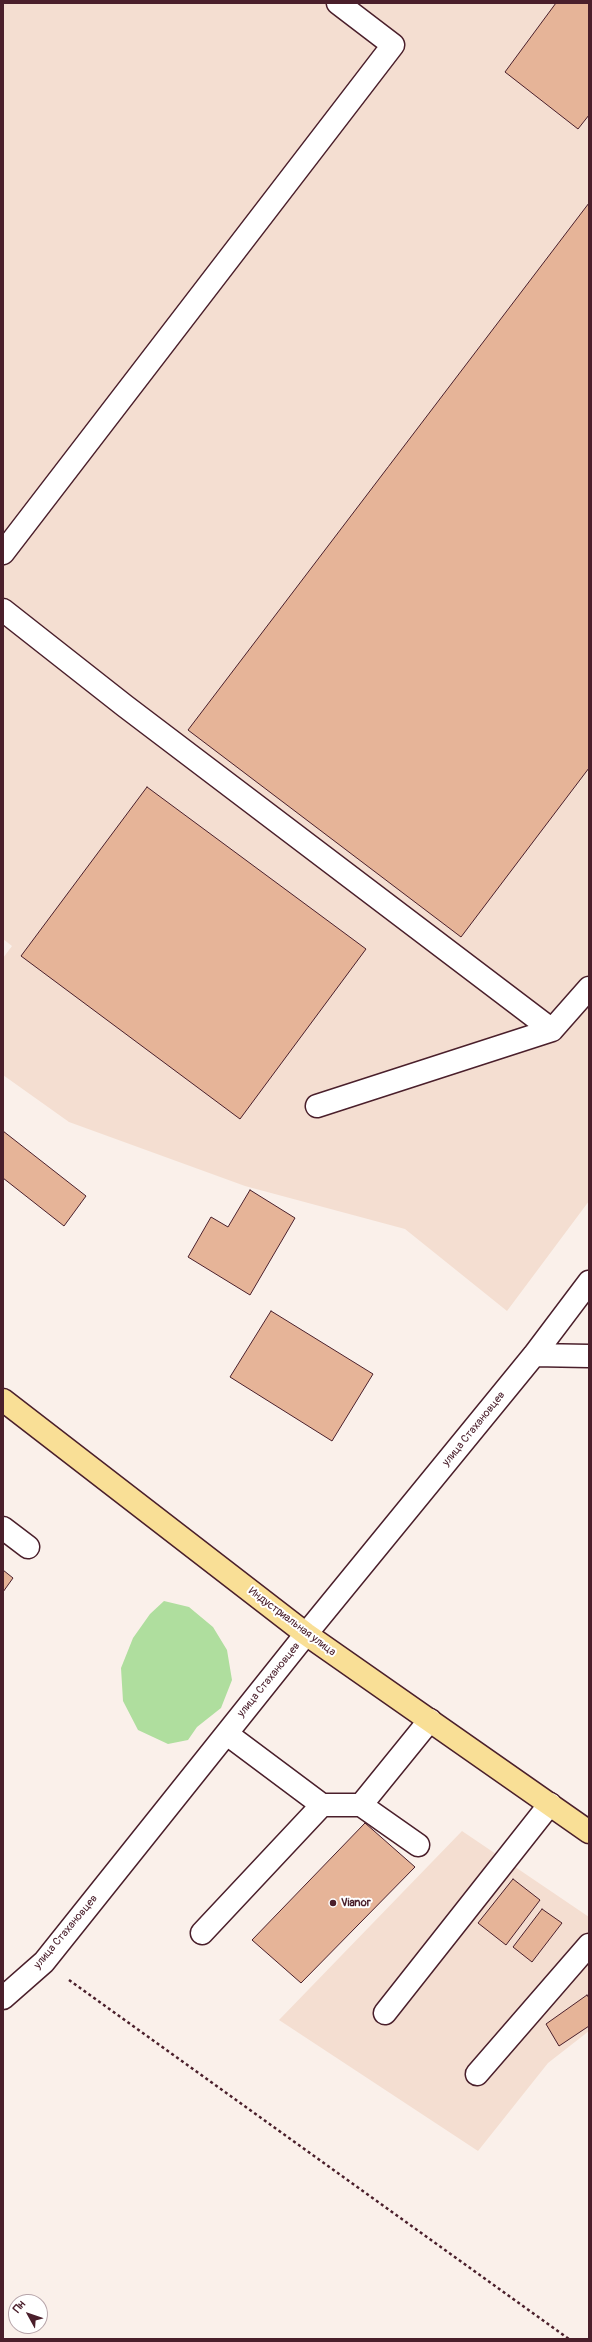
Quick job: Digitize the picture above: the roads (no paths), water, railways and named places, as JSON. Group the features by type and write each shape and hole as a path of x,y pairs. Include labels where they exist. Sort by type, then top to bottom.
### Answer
{"main road":[{"name":"Индустриальная улица","path":"3,1400 306,1634 589,1832"}],"street":[{"path":"3,553 393,45 338,3"},
{"path":"3,610 125,706 552,1030"},
{"path":"317,1106 552,1030 589,988"},
{"name":"улица Стахановцев","path":"3,1998 44,1962 306,1634 534,1355 589,1282"},
{"path":"534,1355 589,1356"},
{"path":"3,1528 28,1547"},
{"path":"361,1805 430,1720"},
{"path":"227,1734 322,1804 361,1805 418,1845"},
{"path":"202,1934 322,1804"},
{"path":"385,2013 550,1804"},
{"path":"477,2074 589,1945"}],"place":[{"name":"Vianor","path":"333,1903"}]}
